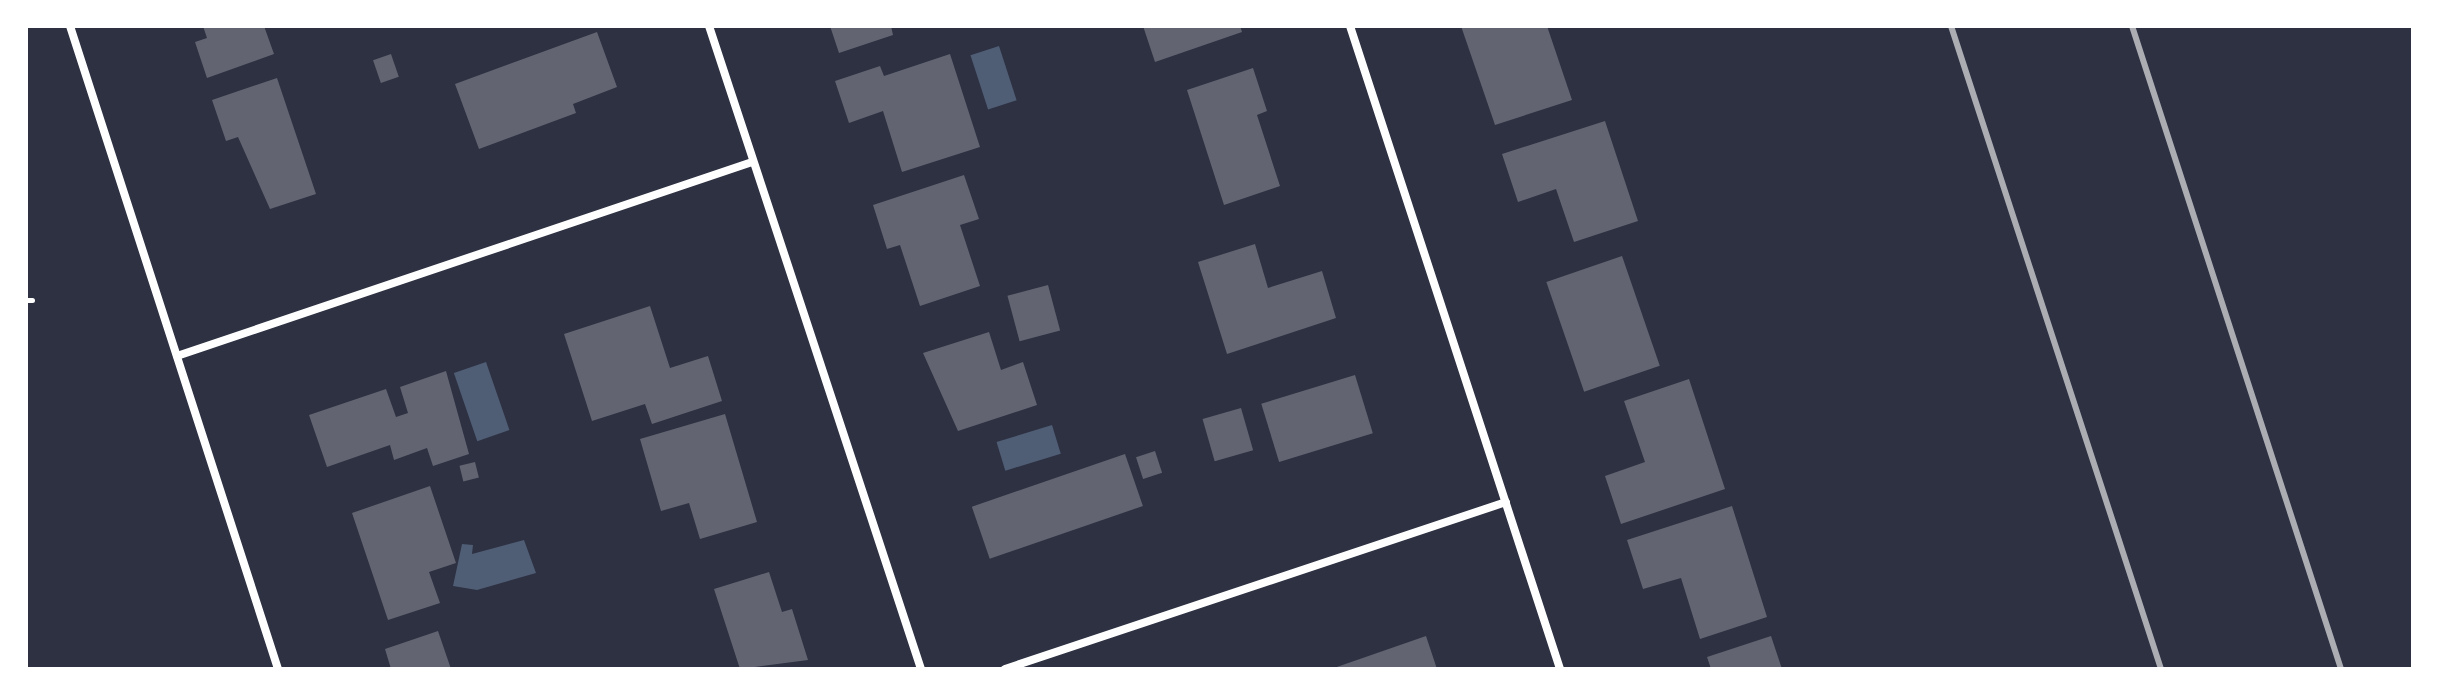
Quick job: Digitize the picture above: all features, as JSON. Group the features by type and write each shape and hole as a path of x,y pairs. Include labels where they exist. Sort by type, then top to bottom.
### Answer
{"street":[{"path":"70,26 278,669"},
{"path":"709,26 921,669"},
{"path":"1350,26 1560,669"},
{"path":"177,356 752,162"},
{"path":"1005,669 1506,502"}],"water":[{"path":"999,46 1017,100 988,109 970,55"},
{"path":"486,362 509,430 477,441 454,373"},
{"path":"1052,425 1061,454 1005,471 997,442"},
{"path":"524,540 536,573 477,590 453,586 462,544 473,545 472,554"}],"building":[{"path":"203,26 264,26 274,54 207,78 195,42 207,38"},
{"path":"830,26 891,26 893,35 839,53"},
{"path":"1143,26 1240,26 1242,32 1155,62"},
{"path":"1461,26 1547,26 1572,100 1495,125"},
{"path":"597,32 617,87 573,104 576,113 479,149 455,84"},
{"path":"391,54 399,77 381,83 373,60"},
{"path":"950,54 980,147 902,172 883,111 849,123 835,81 880,66 884,76"},
{"path":"1253,68 1267,111 1257,115 1280,186 1224,205 1187,90"},
{"path":"277,78 316,194 270,209 238,137 226,141 212,100"},
{"path":"1605,121 1638,221 1574,242 1556,189 1518,202 1502,154"},
{"path":"964,175 979,219 960,225 980,286 920,306 900,245 887,249 873,205"},
{"path":"1255,244 1268,288 1322,271 1336,318 1227,354 1198,262"},
{"path":"1622,256 1660,366 1584,392 1546,282"},
{"path":"1048,285 1060,330 1020,341 1007,296"},
{"path":"650,306 670,368 708,356 722,401 652,424 645,404 592,421 564,334"},
{"path":"989,332 1001,370 1023,362 1037,405 958,431 923,353"},
{"path":"446,371 469,454 433,466 427,448 394,460 390,445 327,467 309,415 386,389 396,417 408,413 400,387"},
{"path":"1355,375 1373,433 1279,462 1261,404"},
{"path":"1689,379 1725,489 1621,524 1605,476 1645,462 1624,401"},
{"path":"1241,408 1253,450 1215,461 1203,419"},
{"path":"725,414 757,522 700,539 689,503 661,511 640,439"},
{"path":"1155,451 1162,473 1143,479 1136,457"},
{"path":"1125,454 1143,506 990,559 972,507"},
{"path":"475,462 479,478 463,481 459,466"},
{"path":"430,486 456,563 429,572 440,603 388,620 352,513"},
{"path":"1732,506 1767,617 1700,639 1681,578 1643,589 1627,540"},
{"path":"769,572 782,612 792,609 808,660 740,669 714,589"},
{"path":"438,631 451,669 391,669 385,649"},
{"path":"1426,636 1437,669 1331,669"},
{"path":"1771,636 1782,669 1711,669 1707,657"}],"railway":[{"path":"1951,26 2161,669"},
{"path":"2132,26 2341,669"}]}
